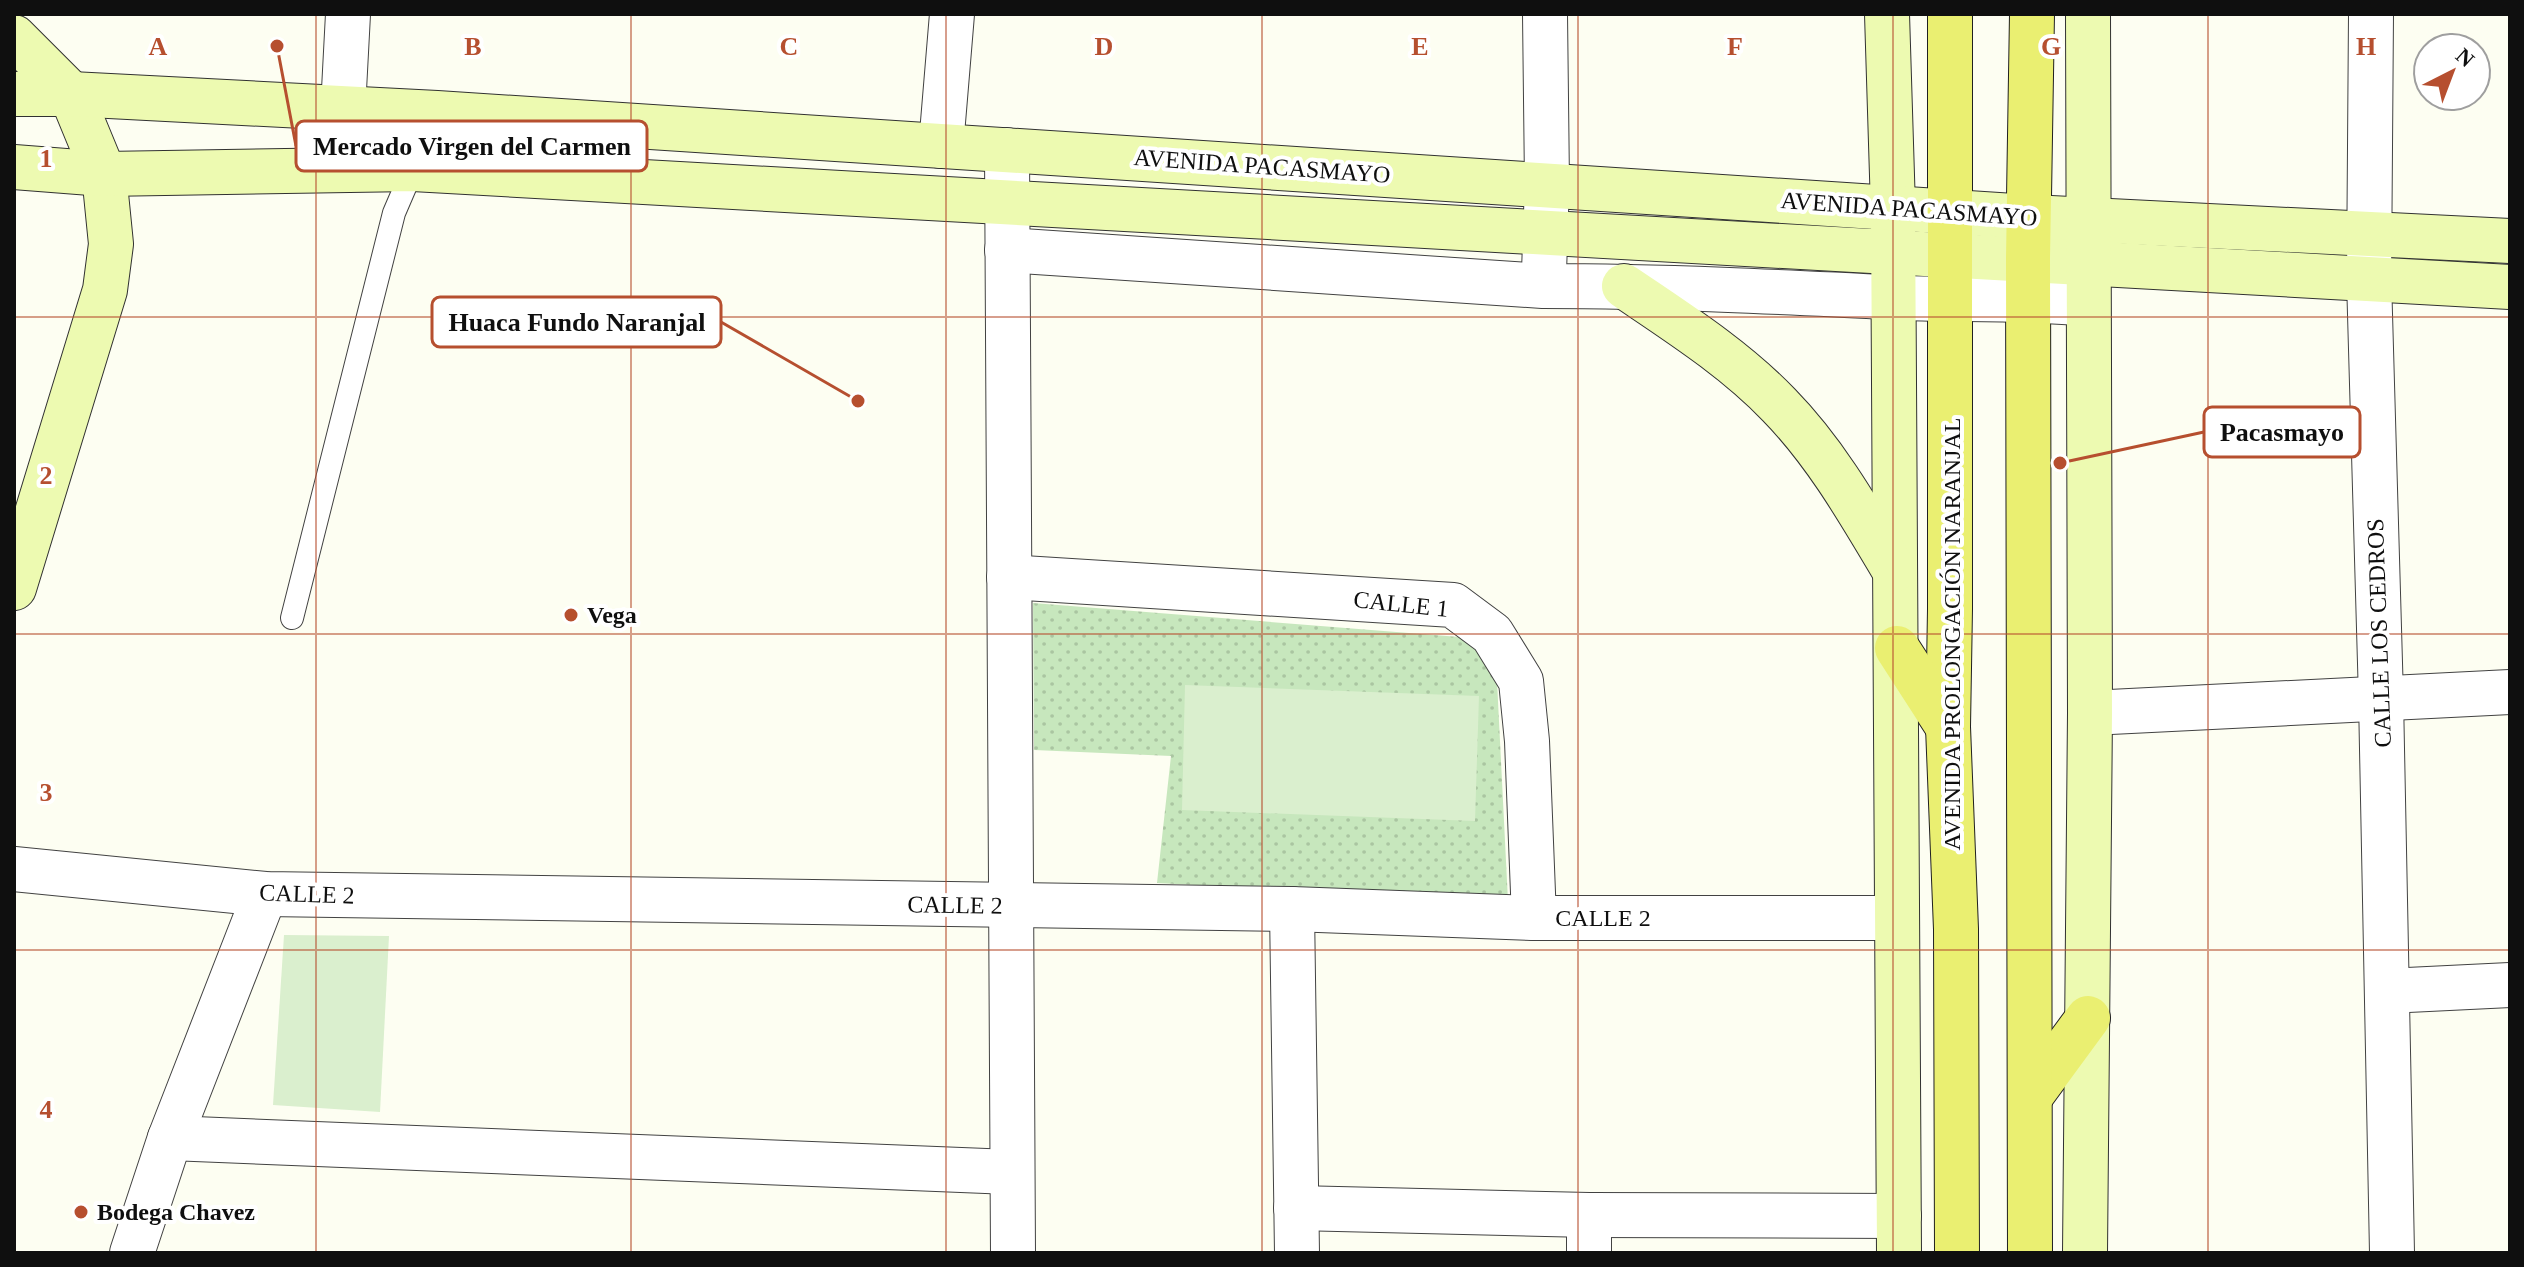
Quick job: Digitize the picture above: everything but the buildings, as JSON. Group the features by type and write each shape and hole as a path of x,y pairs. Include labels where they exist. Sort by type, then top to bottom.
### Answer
{"main road":[{"name":"AVENIDA PROLONGACIÓN NARANJAL","path":"1950,14 1948,727 1956,929 1957,1253"},
{"path":"2030,1253 2029,258 2032,14"},
{"path":"1897,648 1948,727"},
{"path":"2030,1097 2088,1018"}],"street":[{"path":"343,109 348,14"},
{"path":"941,146 952,14"},
{"path":"1543,286 1547,184 1545,14"},
{"path":"1296,1208 1589,1234 1899,1234 1894,297 1887,14"},
{"path":"2085,1253 2090,713 2088,14"},
{"name":"CALLE LOS CEDROS","path":"2371,14 2368,233 2392,1253"},
{"path":"14,37 71,94 104,174 111,244 105,290 14,588"},
{"name":"AVENIDA PACASMAYO","path":"14,94 71,94 437,113 1951,212 2029,258 2088,284 2369,279 2510,287"},
{"path":"1007,150 1013,1253"},
{"name":"AVENIDA PACASMAYO","path":"23,176 413,169 2029,258"},
{"name":"AVENIDA PACASMAYO","path":"1007,250 1543,286 1624,286 1951,300 2029,258 2090,220 2510,241"},
{"path":"1624,286 1713,348 1779,405 1843,484 1896,572"},
{"name":"CALLE 1","path":"1009,577 1453,605 1492,634 1521,681 1527,741 1534,918"},
{"path":"2090,713 2510,692"},
{"name":"CALLE 2","path":"14,869 265,894 1292,909 1534,918 1897,918"},
{"path":"132,1253 170,1138 265,894"},
{"path":"1292,909 1297,1253"},
{"path":"2387,991 2510,985"},
{"path":"170,1138 1011,1172"}],"lane":[{"path":"292,618 394,213 437,113"}],"green space":[{"path":"1033,603 1472,638 1497,681 1508,901 1157,883 1171,756 1034,750"},
{"path":"1185,685 1479,696 1475,821 1182,810"},
{"path":"284,935 389,936 380,1112 273,1105"}],"place":[{"name":"Mercado Virgen del Carmen","path":"277,46"},
{"name":"Huaca Fundo Naranjal","path":"858,401"},
{"name":"Pacasmayo","path":"2060,463"},
{"name":"Vega","path":"571,615"},
{"name":"Bodega Chavez","path":"81,1212"}]}
